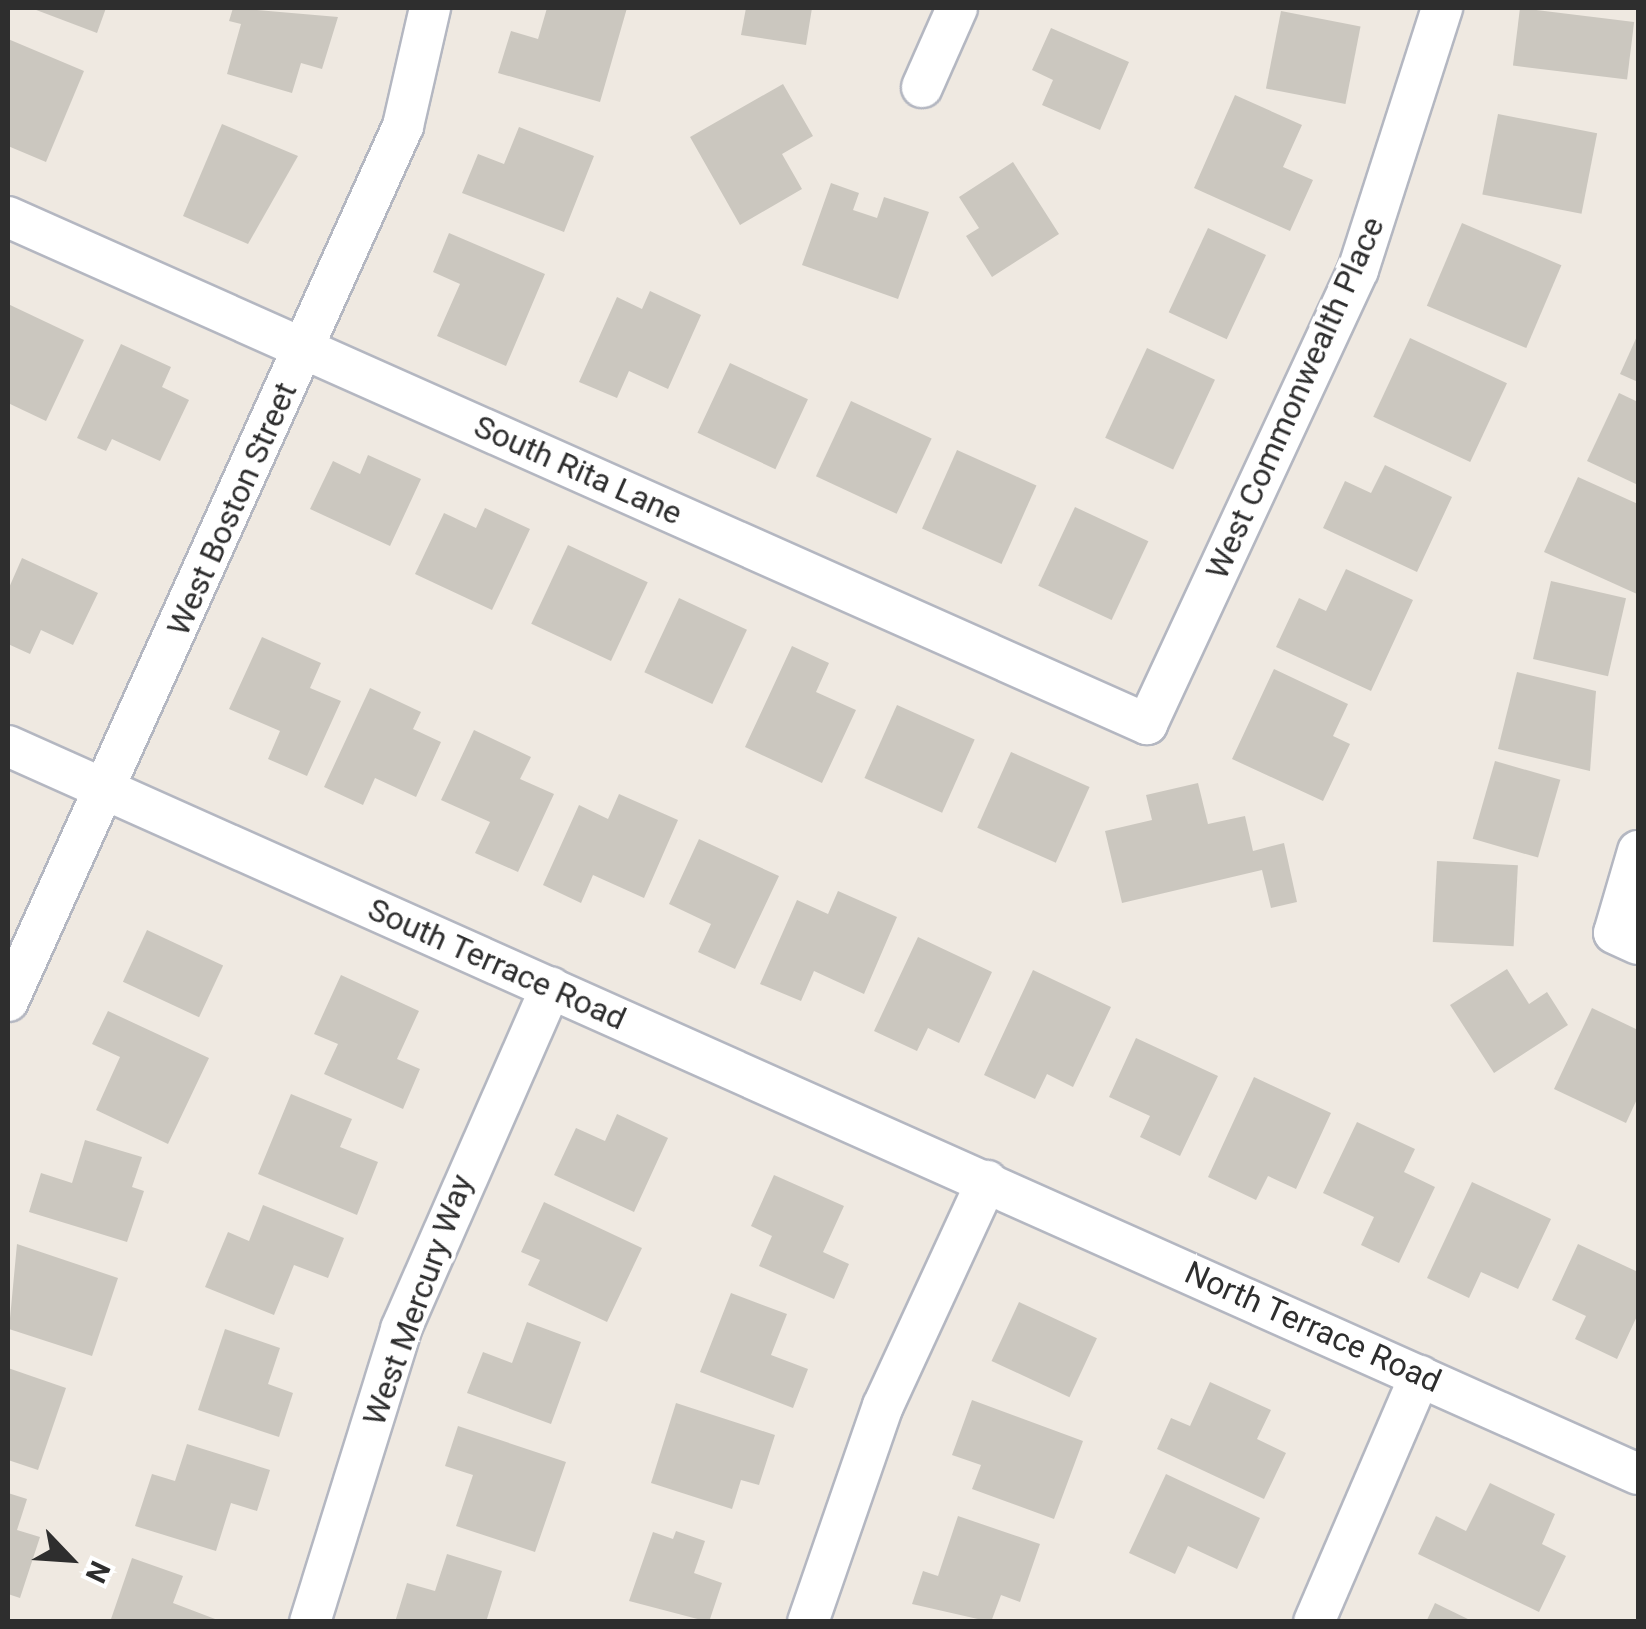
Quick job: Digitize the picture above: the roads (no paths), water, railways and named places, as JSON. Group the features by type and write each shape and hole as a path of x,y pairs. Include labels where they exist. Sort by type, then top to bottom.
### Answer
{"street":[{"name":"West Boston Street","path":"8,1001 107,790 403,126 430,8"},
{"path":"922,87 957,8"},
{"name":"West Commonwealth Place","path":"1148,724 1358,270 1442,8"},
{"name":"South Rita Lane","path":"8,217 1148,724"},
{"name":"South Terrace Road","path":"8,746 986,1181"},
{"path":"1626,938 1638,851"},
{"name":"West Mercury Way","path":"310,1622 401,1329 551,988"},
{"path":"808,1622 883,1406 986,1181"},
{"name":"North Terrace Road","path":"986,1181 1638,1474"},
{"path":"1314,1622 1420,1376"}]}
